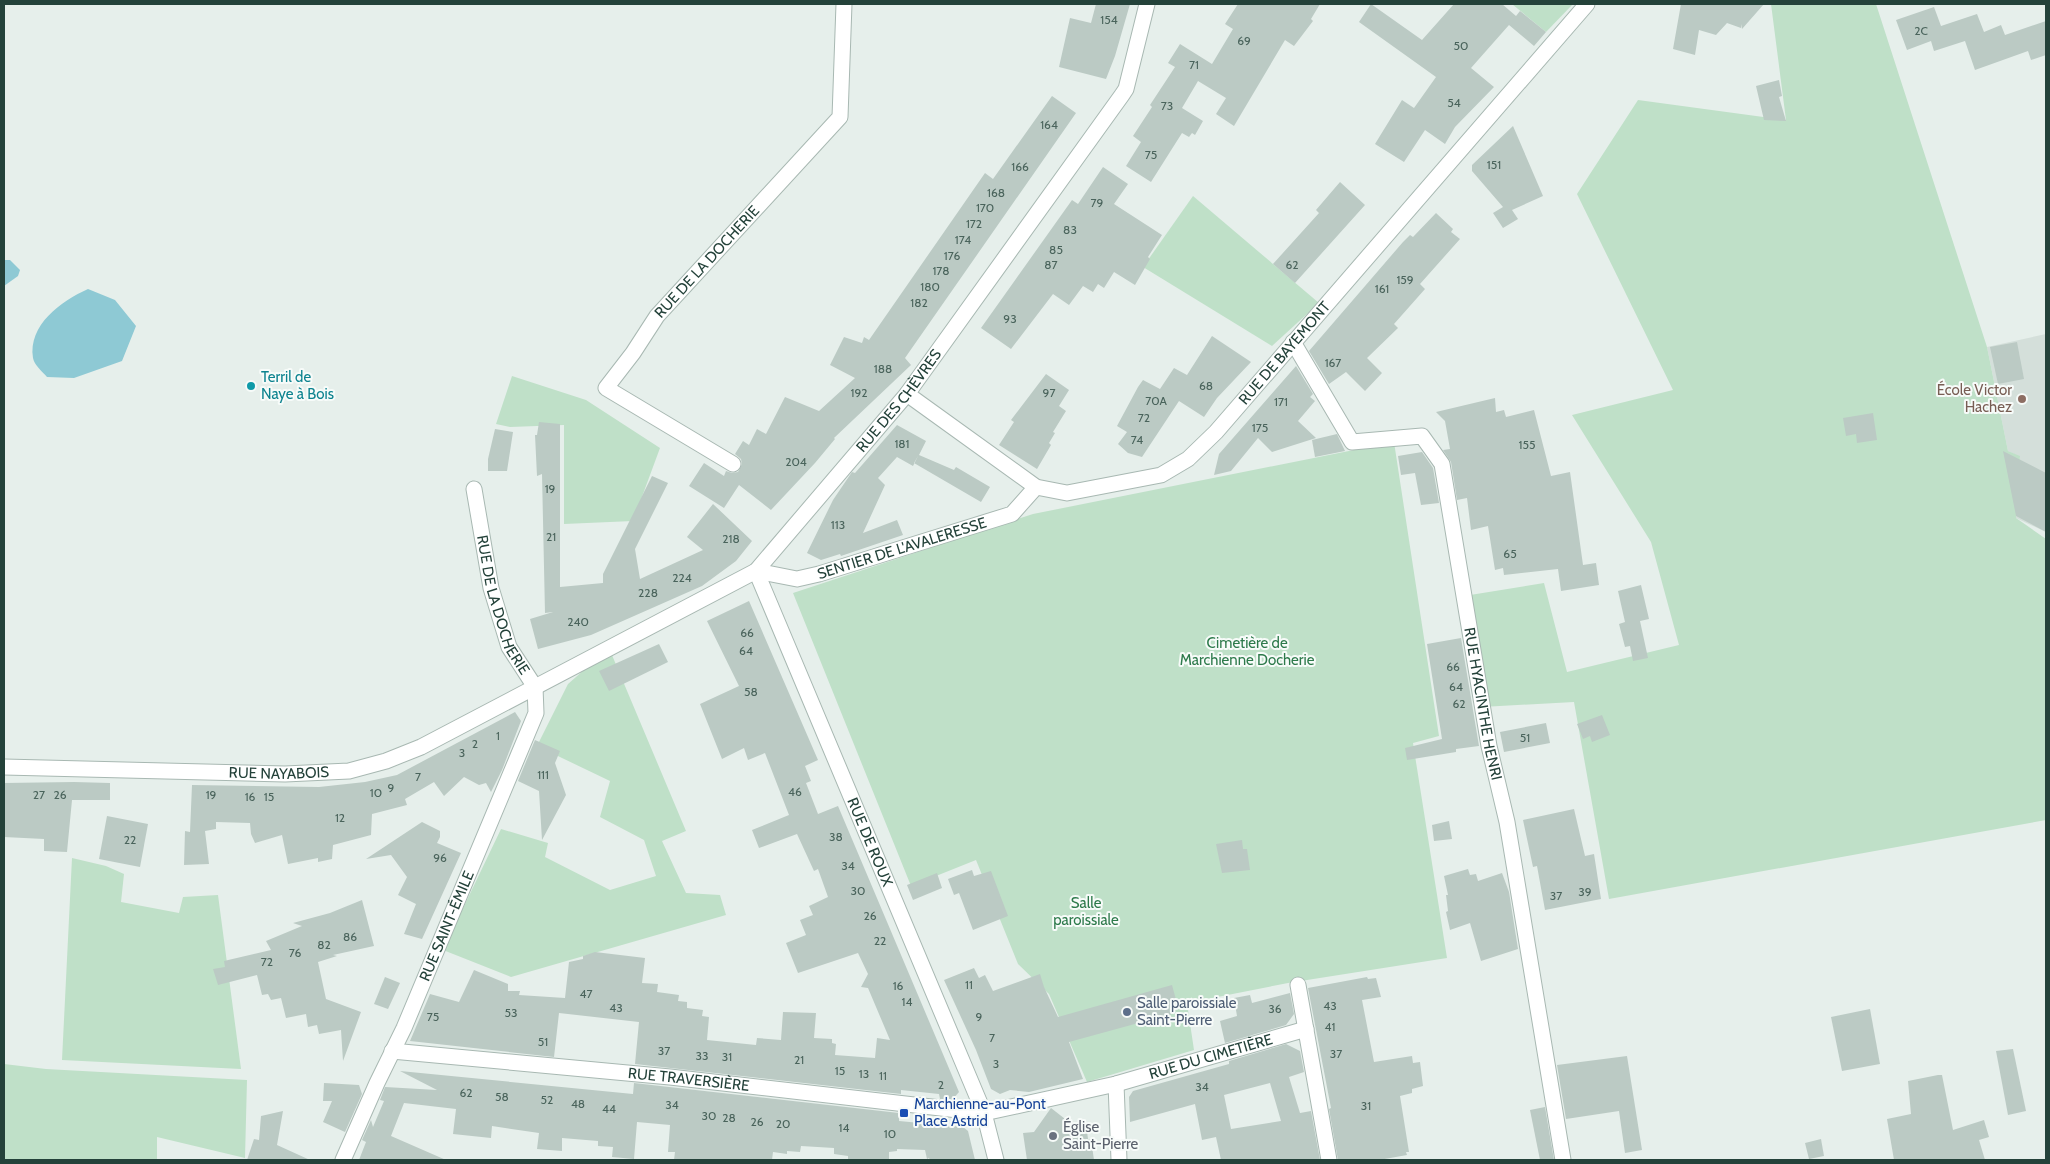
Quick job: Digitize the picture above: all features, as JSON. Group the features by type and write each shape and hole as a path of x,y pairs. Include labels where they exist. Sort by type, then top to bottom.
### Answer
{"street":[{"name":"RUE DE LA DOCHERIE","path":"733,464 606,388 633,354 657,316 840,117 844,4"},
{"name":"RUE DES CHÈVRES","path":"535,687 756,571 907,394 1126,89 1147,4"},
{"name":"RUE DE BAYEMONT","path":"907,394 1036,487 1067,493 1161,475 1188,460 1216,432 1587,4"},
{"name":"RUE HYACINTHE HENRI","path":"1293,342 1352,442 1422,436 1442,464 1489,746 1507,822 1563,1160"},
{"name":"SENTIER DE L'AVALERESSE","path":"756,571 797,579 828,571 1012,514 1036,487"},
{"name":"RUE DE LA DOCHERIE","path":"474,489 493,596 509,647 535,687"},
{"name":"RUE DE ROUX","path":"756,571 984,1113 996,1160"},
{"name":"RUE NAYABOIS","path":"4,767 285,774 349,771 386,761 421,747 535,687"},
{"name":"RUE SAINT-ÉMILE","path":"343,1160 404,1028 536,713 535,687"},
{"path":"1298,986 1329,1160"},
{"name":"RUE DU CIMETIÈRE","path":"984,1113 1116,1084 1306,1030"},
{"name":"RUE TRAVERSIÈRE","path":"392,1051 670,1077 984,1113"},
{"path":"1116,1084 1119,1160"}],"shaded area":[{"name":"École Victor Hachez","path":"2046,334 2046,532 2016,518 2020,457 2008,451 1987,347"}],"green space":[{"path":"1512,4 1573,4 1546,32"},
{"path":"1771,4 1876,4 1987,347 2008,451 2020,456 2016,518 2046,539 2046,820 1609,899 1574,702 1482,707 1464,596 1544,583 1567,672 1679,645 1651,542 1572,415 1673,390 1577,194 1638,100 1786,120"},
{"path":"1193,196 1319,303 1272,346 1143,267"},
{"path":"512,376 586,400 660,448 633,521 564,524 564,425 510,427 496,424"},
{"name":"Cimetière de Marchienne Docherie","path":"1394,442 1439,736 1413,743 1447,958 1288,983 1187,1003 1194,1050 1087,1082 1049,994 1018,964 976,860 911,886 793,593 1033,514"},
{"path":"609,648 686,831 662,841 686,893 720,895 726,915 511,977 443,950 501,829 548,843 545,857 610,890 656,876 644,840 600,817 610,781 537,746 568,684"},
{"path":"72,858 106,866 124,874 121,902 179,913 183,897 218,895 241,1069 62,1060"},
{"path":"4,1064 46,1069 247,1080 245,1158 157,1137 157,1160 4,1160"}],"water":[{"path":"4,260 10,260 20,270 18,276 4,286"},
{"path":"88,289 115,300 136,326 122,361 74,378 47,377 37,366 33,358 33,346 36,335 41,325 57,307"}],"building":[{"path":"1096,4 1130,4 1115,56 1106,79 1059,67 1070,18 1091,23"},
{"path":"1238,4 1320,4 1311,19 1313,21 1294,46 1285,40 1234,126 1216,114 1226,98 1198,81 1182,108 1203,121 1195,135 1192,133 1189,137 1182,133 1151,182 1126,166 1141,142 1133,136 1152,107 1150,105 1175,67 1168,63 1180,44 1212,64 1233,29 1225,24"},
{"path":"1371,4 1422,40 1454,4 1502,4 1516,16 1520,11 1546,32 1534,46 1509,25 1471,68 1494,87 1455,127 1445,144 1425,130 1404,162 1375,144 1402,100 1414,108 1436,77 1359,22"},
{"path":"1681,4 1764,4 1742,29 1741,24 1741,28 1727,23 1716,35 1699,30 1695,55 1673,49"},
{"path":"1934,7 1941,26 1977,14 1984,32 2001,25 2005,35 2046,21 2046,55 2031,60 2028,51 1975,70 1965,41 1934,51 1931,41 1907,50 1896,20"},
{"path":"1779,80 1782,96 1779,97 1786,121 1764,120 1756,86"},
{"path":"1052,96 1076,113 905,358 911,365 834,438 815,463 771,510 739,485 724,508 689,486 704,463 724,476 726,471 738,472 742,464 741,459 735,454 743,441 749,445 757,429 766,434 785,397 819,411 855,378 830,365 844,337 862,343 864,337 869,340 985,173 993,179"},
{"path":"1513,126 1543,196 1512,210 1518,219 1503,228 1493,213 1503,207 1472,171 1472,165"},
{"path":"1103,167 1128,184 1114,204 1162,235 1148,257 1150,259 1135,285 1114,272 1104,288 1098,284 1093,292 1083,286 1069,305 1053,294 1011,349 981,328 1072,200 1078,204"},
{"path":"1340,182 1365,205 1295,283 1273,264 1319,213 1316,210"},
{"path":"1436,213 1453,229 1451,232 1460,239 1420,284 1425,289 1394,324 1398,328 1367,358 1382,373 1365,391 1346,372 1329,384 1309,351 1403,242 1410,235 1413,237"},
{"path":"1212,336 1251,362 1217,398 1204,417 1179,401 1142,457 1128,453 1118,444 1127,432 1117,426 1143,380 1160,389 1174,368 1187,375"},
{"path":"2017,342 2024,379 1998,384 1990,347"},
{"path":"1296,366 1313,394 1310,397 1315,401 1298,421 1316,438 1272,452 1258,438 1231,471 1214,475 1219,454"},
{"path":"1046,374 1069,390 1059,406 1066,411 1053,432 1055,433 1049,443 1051,445 1037,469 999,445 1014,422 1011,420"},
{"path":"1495,398 1496,412 1504,410 1506,417 1534,410 1551,476 1570,472 1583,565 1596,563 1599,585 1561,591 1558,569 1504,575 1503,568 1495,570 1488,526 1471,530 1467,498 1457,500 1451,462 1443,450 1450,449 1445,421 1436,412"},
{"path":"1873,413 1877,440 1857,443 1856,434 1846,436 1843,418"},
{"path":"539,422 560,424 560,587 603,583 603,574 652,476 668,483 635,549 640,579 703,550 687,537 713,504 752,541 736,561 702,586 591,635 538,649 530,619 553,612 545,613 542,474 537,476 535,435 537,435"},
{"path":"897,425 926,441 919,455 954,470 956,467 990,487 981,502 914,463 913,466 897,457 878,478 885,485 863,533 897,520 903,535 841,556 840,554 821,560 807,553 833,500 852,472 855,473"},
{"path":"495,429 513,432 507,471 488,471 488,459"},
{"path":"1337,434 1345,451 1315,457 1312,440"},
{"path":"2003,451 2046,473 2046,532 2016,516"},
{"path":"1422,452 1433,468 1439,503 1421,505 1415,473 1401,475 1398,456"},
{"path":"1641,585 1649,619 1640,621 1648,658 1633,661 1630,646 1625,647 1619,624 1625,622 1618,591"},
{"path":"749,601 818,760 805,766 811,781 806,783 818,814 838,806 959,1092 952,1100 940,1099 939,1094 901,1090 901,1094 635,1064 639,1022 559,1013 554,1057 410,1041 430,994 459,1002 474,970 508,984 508,991 520,991 519,995 565,998 569,962 583,959 583,956 595,952 645,958 642,983 658,984 657,992 679,995 678,1001 687,1002 687,1008 703,1010 702,1016 709,1017 707,1040 756,1045 757,1038 781,1040 783,1012 816,1013 814,1038 832,1039 832,1043 836,1044 835,1055 875,1058 877,1038 890,1040 868,988 861,987 868,974 858,953 798,973 786,943 806,935 800,920 813,915 809,906 828,897 818,869 814,871 797,834 759,848 752,830 789,815 765,753 748,760 744,748 722,759 700,704 739,686 707,621"},
{"path":"1461,638 1479,746 1407,760 1405,748 1442,739 1427,644"},
{"path":"659,644 668,662 609,691 599,671"},
{"path":"515,712 521,721 502,770 491,792 486,783 479,785 464,777 444,796 434,782 405,799 407,805 372,814 371,835 333,845 332,859 318,862 318,858 288,864 282,835 255,843 251,834 250,823 216,822 216,829 205,831 209,864 184,865 185,831 190,832 192,785 319,787 365,782 397,775"},
{"path":"1602,715 1610,735 1592,742 1590,736 1583,739 1577,724"},
{"path":"1546,723 1550,743 1504,752 1500,732"},
{"path":"535,740 560,751 555,763 566,795 542,840 539,791 518,781"},
{"path":"4,783 110,783 110,800 72,800 67,852 44,851 44,839 4,837"},
{"path":"1574,809 1585,856 1594,854 1601,899 1545,910 1537,866 1533,867 1523,820"},
{"path":"107,816 148,824 140,867 99,859"},
{"path":"1449,821 1452,839 1434,841 1432,825"},
{"path":"422,822 440,831 437,843 461,853 422,939 404,934 416,904 398,895 407,877 391,855 366,859"},
{"path":"1242,840 1243,849 1247,849 1250,870 1222,873 1216,844"},
{"path":"1468,869 1470,875 1476,874 1478,881 1502,873 1509,892 1518,949 1481,961 1470,923 1450,930 1446,912 1448,911 1446,895 1448,895 1444,876"},
{"path":"972,870 974,876 991,871 1008,916 973,930 959,893 954,895 948,879"},
{"path":"937,873 942,888 913,900 907,885"},
{"path":"362,900 374,946 333,955 337,956 318,962 326,999 361,1012 343,1061 341,1030 319,1034 317,1025 308,1027 306,1014 286,1018 281,998 271,1000 268,994 262,995 257,975 218,985 213,969 225,967 224,961 271,950 266,941 302,926 293,923 330,913"},
{"path":"974,968 979,978 985,975 993,991 1040,974 1058,1017 1172,985 1178,1007 1174,1008 1175,1013 1069,1042 1083,1079 1029,1092 1010,1090 1000,1094 991,1089 976,1050 944,980"},
{"path":"385,977 400,983 388,1009 374,1004"},
{"path":"1367,977 1368,979 1376,978 1381,997 1362,1000 1374,1062 1412,1056 1413,1063 1420,1062 1423,1086 1412,1089 1412,1093 1400,1096 1409,1152 1406,1152 1407,1155 1379,1160 1338,1160 1329,1109 1331,1108 1308,988"},
{"path":"1290,993 1294,1014 1286,1025 1225,1043 1220,1021 1237,1016 1234,998 1250,995 1252,1003"},
{"path":"1870,1009 1880,1064 1842,1071 1831,1017"},
{"path":"1286,1044 1300,1051 1304,1072 1289,1077 1300,1113 1311,1111 1320,1160 1221,1160 1216,1137 1202,1140 1195,1104 1130,1122 1129,1097 1133,1091 1229,1064 1229,1061","holes":["1270,1083 1281,1121 1231,1129 1224,1095"]},
{"path":"2013,1049 2026,1111 2008,1115 1996,1051"},
{"path":"1627,1056 1642,1150 1625,1153 1619,1111 1566,1119 1557,1065"},
{"path":"400,1071 633,1094 634,1083 899,1113 899,1121 963,1127 968,1131 975,1160 930,1160 929,1158 927,1159 925,1150 897,1149 897,1151 889,1152 889,1160 848,1160 848,1156 834,1154 834,1148 801,1146 800,1152 787,1151 787,1154 773,1152 772,1160 674,1160 675,1152 668,1152 670,1125 637,1122 634,1159 612,1157 613,1147 598,1146 598,1141 562,1138 562,1151 537,1149 539,1133 492,1126 491,1138 453,1134 456,1109 404,1103 391,1136 446,1160 359,1160 366,1142 362,1140 371,1120 373,1127 384,1101 380,1100 385,1087 437,1090"},
{"path":"1942,1075 1953,1130 1984,1120 1989,1137 1979,1140 1985,1160 1894,1160 1887,1119 1911,1114 1908,1081"},
{"path":"324,1083 359,1085 362,1094 345,1132 323,1122 332,1101 323,1101"},
{"path":"1545,1107 1554,1160 1540,1160 1530,1110"},
{"name":"Église Saint-Pierre","path":"1051,1108 1074,1126 1086,1124 1088,1139 1091,1139 1094,1160 1027,1160 1023,1133 1034,1132"},
{"path":"283,1111 277,1145 310,1160 247,1160 254,1139 259,1140 261,1116"},
{"path":"1821,1139 1824,1156 1809,1159 1805,1143"}],"place":[{"name":"Terril de Naye à Bois","path":"251,386"},
{"name":"École Victor Hachez","path":"2022,399"},
{"name":"Salle paroissiale Saint-Pierre","path":"1127,1012"},
{"name":"Marchienne-au-Pont Place Astrid","path":"904,1113"},
{"name":"Église Saint-Pierre","path":"1053,1136"}],"park label":[{"name":"Salle paroissiale","path":"1086,912"}]}
